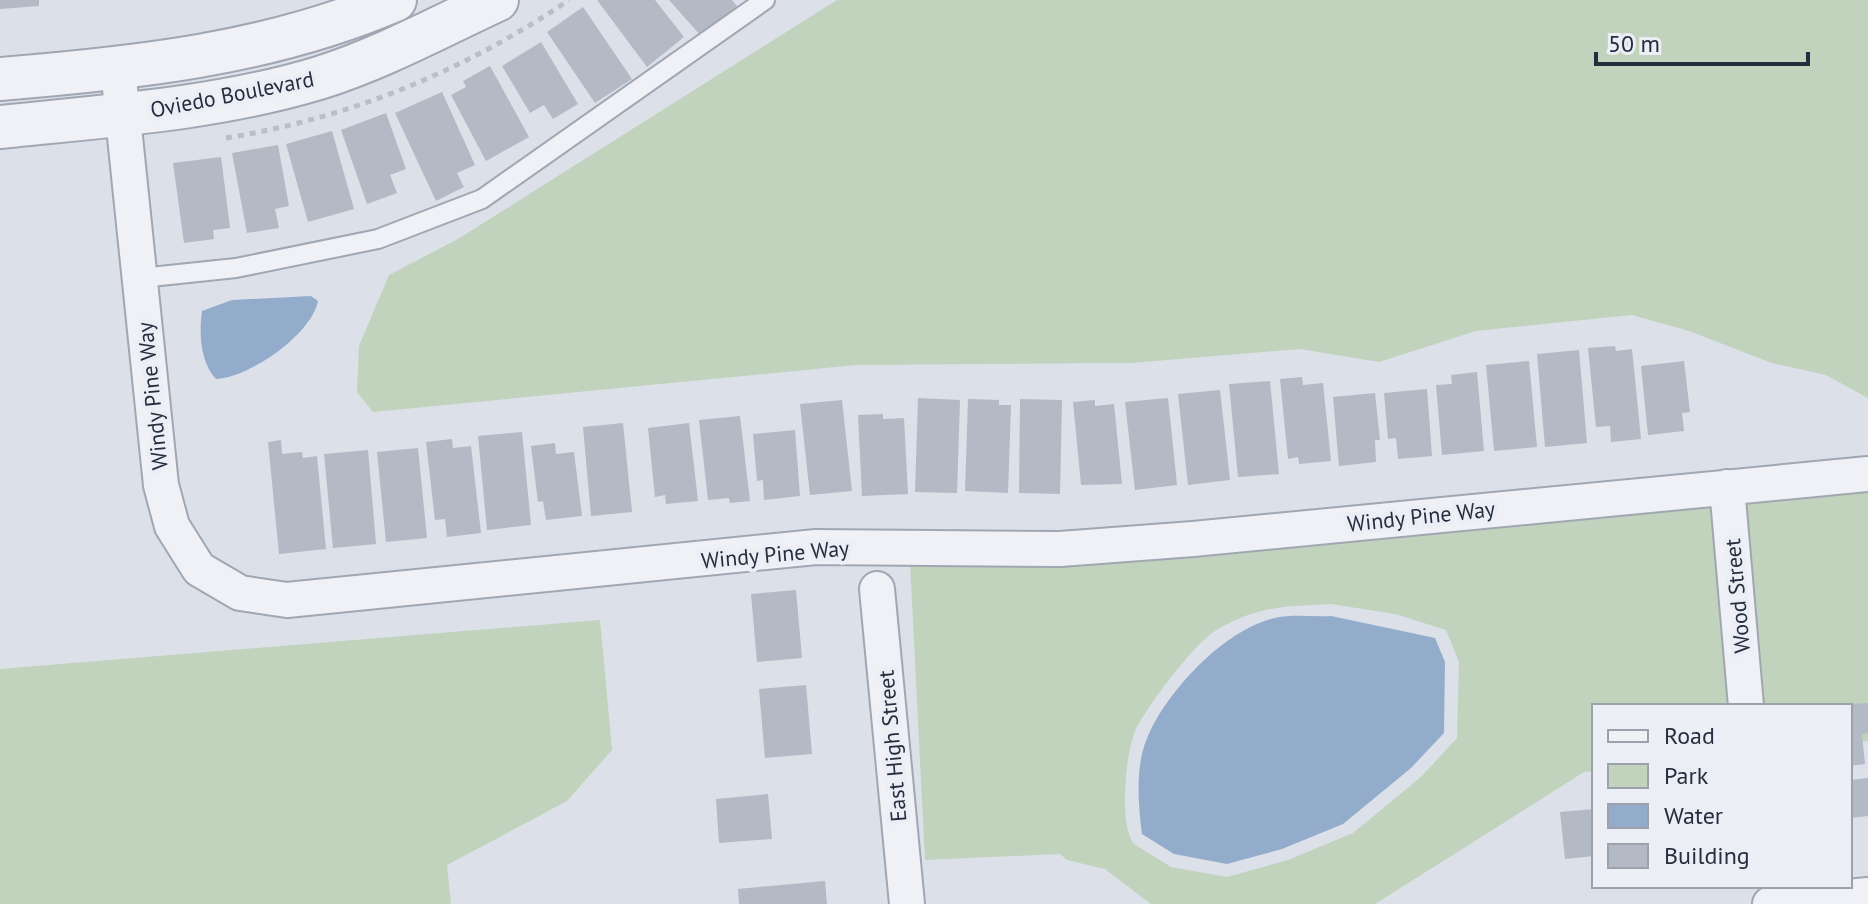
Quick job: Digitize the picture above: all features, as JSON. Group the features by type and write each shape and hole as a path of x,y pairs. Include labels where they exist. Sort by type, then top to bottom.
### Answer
{"street":[{"name":"Oviedo Boulevard","path":"0,79 118,69 241,49 338,24 395,0"},
{"name":"Oviedo Boulevard","path":"0,127 122,114 237,97 319,78 391,50 497,0"},
{"name":"Windy Pine Way","path":"118,69 161,485 172,526 199,569 240,593 287,600 816,547 1060,549 1868,474"},
{"name":"Wood Street","path":"1727,487 1746,704"},
{"name":"East High Street","path":"877,589 907,904"},
{"path":"1767,904 1868,895"}],"lane":[{"path":"141,278 236,268 378,239 482,199 765,0"}],"path":[{"path":"224,139 319,119 376,101 440,75 519,34 569,0"}],"green space":[{"path":"837,0 1868,0 1868,398 1826,375 1772,363 1689,331 1632,315 1476,331 1379,362 1300,349 1131,363 856,365 373,412 357,392 359,346 389,275 458,239"},
{"path":"1868,488 1868,741 1852,743 1852,704 1763,704 1745,500"},
{"path":"1712,503 1730,704 1592,704 1592,771 1584,772 1375,904 1151,904 1105,869 1067,860 1060,854 925,860 910,562","holes":["1331,604 1395,614 1446,630 1459,662 1457,738 1421,777 1353,833 1288,860 1227,877 1171,867 1134,844 1129,834 1125,805 1132,739 1173,675 1197,647 1218,629 1260,612"]},
{"path":"600,620 612,750 567,801 447,865 451,904 0,904 0,669"}],"water":[{"path":"311,296 318,301 313,314 292,340 261,363 230,377 216,379 202,347 202,311 232,300"},
{"path":"1331,616 1435,638 1445,662 1444,733 1411,768 1343,824 1282,849 1227,864 1174,854 1142,834 1139,784 1144,747 1157,718 1184,681 1218,648 1256,624 1282,617"}],"building":[{"path":"0,0 39,0 39,6 0,9"},
{"path":"597,0 655,0 684,37 647,67"},
{"path":"669,0 732,0 737,6 702,37"},
{"path":"583,7 632,79 595,103 547,32"},
{"path":"541,42 578,104 553,119 544,105 530,113 502,66"},
{"path":"490,66 529,137 486,161 451,95 466,87 463,81"},
{"path":"442,92 475,165 457,173 464,187 436,201 395,113"},
{"path":"386,113 406,169 390,175 397,193 367,204 341,130"},
{"path":"332,131 354,209 308,222 286,144"},
{"path":"278,145 289,206 275,209 279,228 247,233 232,153"},
{"path":"221,157 230,228 213,230 214,239 184,243 173,163"},
{"path":"1615,346 1616,351 1632,349 1641,439 1611,442 1610,426 1596,427 1588,348"},
{"path":"1579,350 1587,443 1545,447 1537,354"},
{"path":"1529,361 1537,447 1494,451 1486,365"},
{"path":"1684,361 1690,412 1682,413 1684,431 1648,435 1641,366"},
{"path":"1477,372 1484,451 1442,455 1436,385 1452,384 1451,375"},
{"path":"1302,377 1303,385 1323,383 1331,461 1299,464 1298,457 1288,459 1280,379"},
{"path":"1270,381 1279,474 1238,477 1229,384"},
{"path":"1427,389 1432,456 1398,459 1396,438 1388,439 1384,393"},
{"path":"1220,390 1230,480 1188,485 1178,394"},
{"path":"1375,393 1380,440 1375,440 1376,462 1339,466 1333,397"},
{"path":"918,398 960,400 957,493 915,492"},
{"path":"1168,398 1177,485 1135,490 1125,402"},
{"path":"968,399 999,400 999,405 1011,405 1008,493 965,491"},
{"path":"1020,399 1062,400 1060,494 1019,493"},
{"path":"842,400 852,491 810,495 800,404"},
{"path":"1095,400 1095,406 1114,404 1122,484 1081,485 1073,402"},
{"path":"883,414 883,419 904,418 908,494 862,496 858,415"},
{"path":"740,416 750,501 730,503 729,498 708,500 699,420"},
{"path":"623,423 632,512 591,516 583,427"},
{"path":"689,423 698,501 666,504 665,495 655,497 648,428"},
{"path":"795,430 800,496 764,500 763,480 757,481 753,434"},
{"path":"522,432 531,525 487,530 478,436"},
{"path":"452,439 453,448 471,446 481,533 447,537 445,519 435,520 426,442"},
{"path":"281,440 282,454 302,452 303,458 317,456 326,549 279,554 268,442"},
{"path":"555,443 556,454 574,452 582,516 546,520 543,501 538,502 531,446"},
{"path":"418,448 427,538 386,542 377,452"},
{"path":"368,450 376,544 333,548 324,454"},
{"path":"796,590 802,658 757,662 751,594"},
{"path":"806,685 812,754 765,758 759,689"},
{"path":"1868,703 1868,733 1862,734 1865,764 1852,766 1850,704"},
{"path":"1868,778 1868,816 1852,818 1852,780"},
{"path":"768,794 772,839 719,843 716,799"},
{"path":"1592,809 1592,856 1565,859 1560,812"},
{"path":"825,881 827,904 739,904 738,889"}]}
